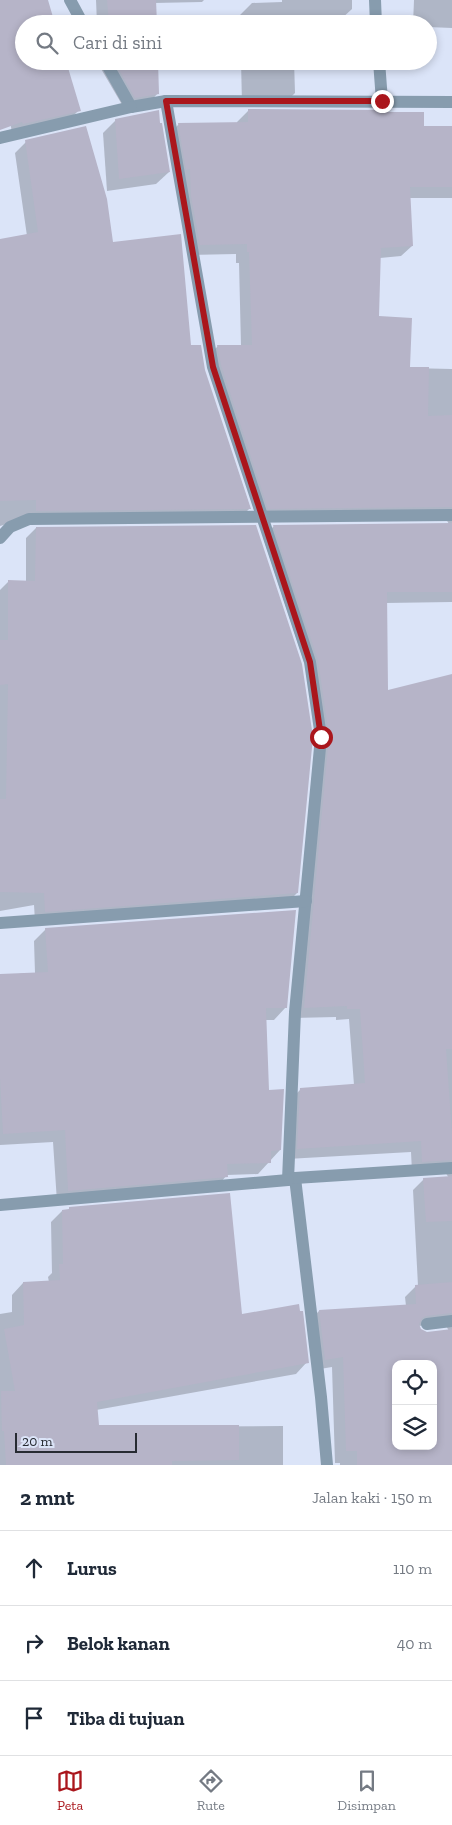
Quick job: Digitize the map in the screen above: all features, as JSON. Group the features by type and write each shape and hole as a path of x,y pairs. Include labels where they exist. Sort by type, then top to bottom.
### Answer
{"street":[{"path":"70,0 78,15"},
{"path":"375,0 376,15"},
{"path":"110,70 131,108"},
{"path":"380,70 382,101"},
{"path":"166,101 213,367 310,662 321,737 295,1012 292,1179 321,1397 327,1465"},
{"path":"0,138 166,101 452,102"},
{"path":"0,538 10,527 29,519 452,515"},
{"path":"0,923 306,901"},
{"path":"0,1205 292,1179 452,1168"},
{"path":"427,1324 452,1321"}],"building":[{"path":"0,0 48,0 52,15 15,15 15,70 69,70 81,111 23,124 22,122 0,130"},
{"path":"107,0 156,0 157,15 108,15"},
{"path":"119,70 158,70 159,94 135,98"},
{"path":"248,109 424,112 424,126 452,126 452,187 410,187 413,246 381,248 379,316 412,318 410,367 429,367 428,416 452,415 452,507 268,509 221,365 217,345 252,345 249,252 247,252 247,244 200,245 191,196 190,169 186,170 178,123 248,122"},
{"path":"159,110 170,172 119,179 115,119"},
{"path":"86,126 107,199 113,242 181,234 191,345 201,345 205,370 251,509 36,511 36,500 0,501 0,239 38,232 25,140"},
{"path":"452,523 452,592 387,592 388,690 452,674 452,1049 446,1049 452,1160 422,1162 421,1141 297,1149 300,1088 365,1083 360,1009 347,1009 347,1006 304,1008 329,736 318,660 273,525"},
{"path":"256,525 302,664 313,737 298,893 45,912 44,893 0,892 0,799 6,799 8,684 0,685 0,640 8,640 8,580 35,581 36,527"},
{"path":"296,910 287,1008 266,1008 269,1090 284,1089 281,1150 271,1151 271,1163 227,1164 228,1177 68,1191 65,1130 3,1134 0,1077 0,974 48,972 45,928"},
{"path":"452,1176 452,1221 426,1222 423,1178"},
{"path":"230,1193 242,1314 299,1304 300,1311 303,1311 309,1363 97,1402 99,1425 239,1425 239,1460 172,1461 172,1465 6,1465 4,1431 2,1431 1,1391 15,1391 4,1329 24,1325 23,1282 60,1280 59,1264 63,1264 62,1210 69,1209 69,1207"},
{"path":"452,1282 452,1313 426,1316 422,1318 419,1324 421,1329 427,1332 452,1329 452,1465 357,1465 357,1451 346,1451 343,1357 325,1360 319,1310 416,1304 415,1285"}],"route":[{"path":"321,737 310,662 213,367 166,101 382,101"}]}
